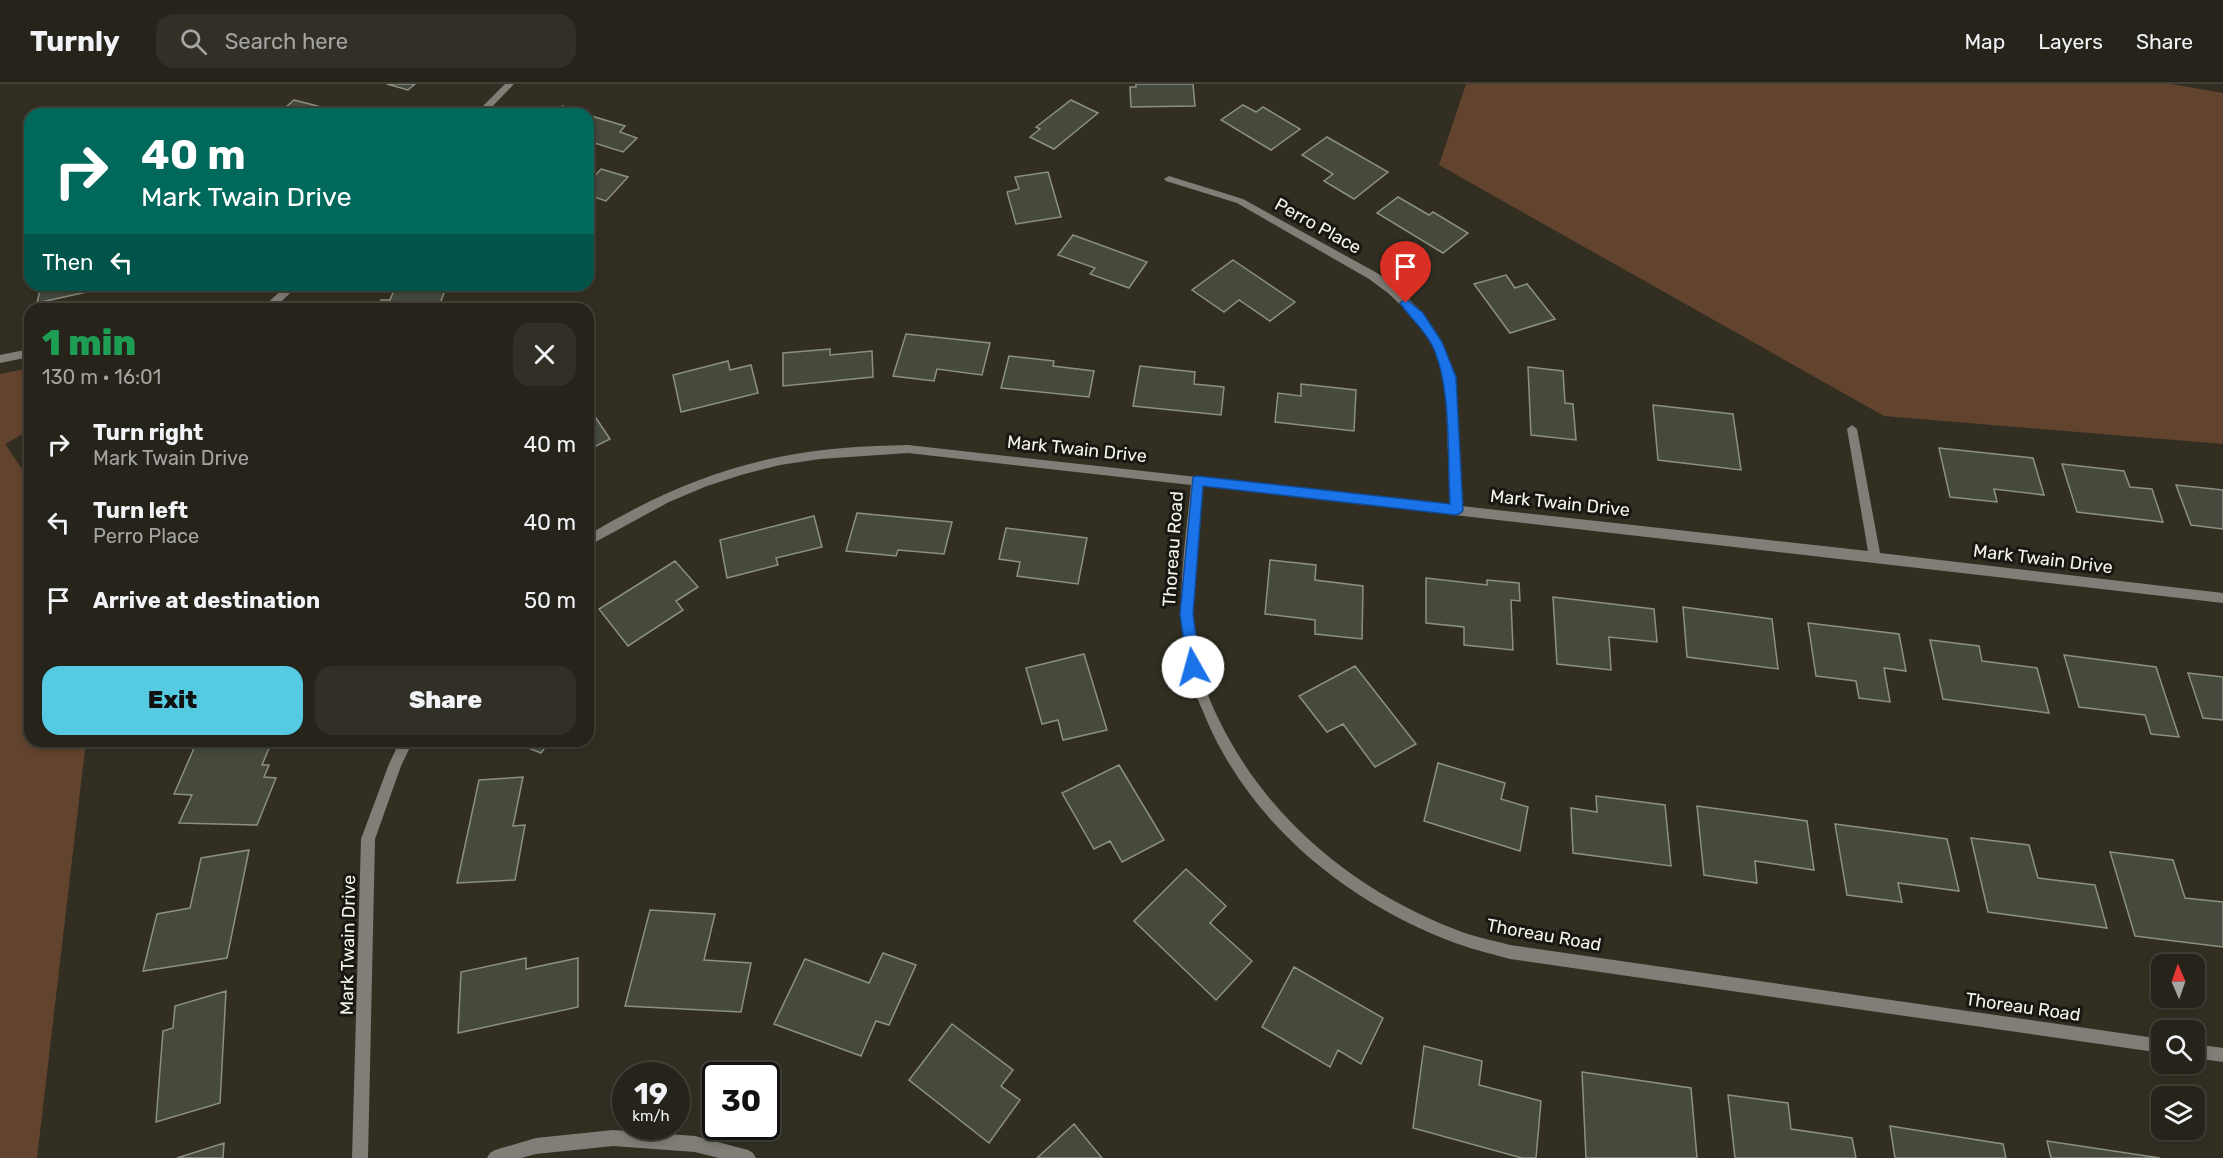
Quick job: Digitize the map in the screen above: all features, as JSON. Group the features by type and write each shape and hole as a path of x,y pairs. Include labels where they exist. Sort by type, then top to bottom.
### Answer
{"street":[{"path":"486,108 510,84"},
{"name":"Perro Place","path":"1168,179 1240,201 1373,276 1392,290 1419,316 1438,345 1450,377 1456,510"},
{"path":"273,303 287,291"},
{"path":"0,358 24,354"},
{"path":"1852,429 1875,557"},
{"name":"Mark Twain Drive","path":"594,537 625,517 684,489 738,470 798,456 854,449 908,449 2223,598"},
{"name":"Thoreau Road","path":"1197,481 1186,614 1193,667 1212,720 1238,769 1282,825 1334,870 1388,905 1454,936 1510,952 2151,1044"},
{"name":"Mark Twain Drive","path":"360,1158 368,839 395,764 404,747"},
{"path":"2205,1053 2223,1055"},
{"path":"495,1158 536,1146 613,1138 695,1144 748,1158"}],"shaded area":[{"path":"1466,84 2171,84 2223,93 2223,444 1884,416 1439,165"},
{"path":"24,369 24,433 5,444 24,472 24,747 85,747 37,1158 0,1158 0,374"}],"building":[{"path":"387,84 415,84 408,90"},
{"path":"1136,84 1193,84 1195,106 1131,107 1130,87 1136,87"},
{"path":"294,100 321,107 320,108 285,108"},
{"path":"1071,100 1098,113 1054,149 1030,137 1040,129 1036,127"},
{"path":"1243,105 1256,112 1263,107 1300,129 1271,150 1221,120"},
{"path":"594,117 625,126 620,132 637,138 623,152 594,143"},
{"path":"1327,137 1388,172 1354,199 1324,181 1333,174 1302,155"},
{"path":"601,169 628,177 606,201 594,197 594,177"},
{"path":"1048,172 1061,217 1016,224 1007,192 1019,189 1015,177"},
{"path":"1398,197 1429,215 1433,212 1468,233 1443,253 1377,213"},
{"path":"1073,235 1147,262 1129,288 1090,274 1095,268 1058,255"},
{"path":"1233,260 1295,302 1270,321 1239,300 1224,312 1192,290"},
{"path":"1506,275 1515,288 1527,284 1555,319 1510,333 1474,284"},
{"path":"40,291 91,291 37,303"},
{"path":"394,291 445,291 440,303 380,303 381,300 390,300"},
{"path":"906,334 990,343 982,375 937,369 934,381 893,376"},
{"path":"830,349 830,355 872,351 873,377 783,386 783,353"},
{"path":"1009,356 1054,361 1053,366 1094,371 1089,397 1001,388"},
{"path":"728,361 730,370 751,365 758,393 681,412 673,375"},
{"path":"1140,366 1195,372 1194,384 1224,387 1221,415 1133,406"},
{"path":"1528,367 1563,371 1565,403 1573,404 1576,440 1531,435"},
{"path":"1301,384 1356,390 1354,431 1275,422 1278,393 1301,396"},
{"path":"1653,405 1733,414 1741,470 1658,460"},
{"path":"594,415 610,439 594,447"},
{"path":"1939,448 2033,458 2044,495 1994,489 1997,502 1950,497"},
{"path":"2062,464 2124,471 2130,487 2152,489 2163,522 2077,512"},
{"path":"2176,485 2223,490 2223,529 2191,525"},
{"path":"857,513 952,522 944,554 898,550 896,556 846,551"},
{"path":"814,516 822,547 776,558 778,565 727,578 720,540"},
{"path":"1006,528 1087,538 1078,584 1017,576 1020,562 999,559"},
{"path":"1270,560 1316,565 1315,580 1363,586 1362,639 1315,634 1315,620 1265,614"},
{"path":"675,561 698,587 676,601 683,610 628,646 599,609"},
{"path":"1426,578 1487,585 1487,580 1519,583 1520,601 1511,600 1513,650 1464,645 1464,627 1426,623"},
{"path":"1553,597 1654,609 1657,642 1609,637 1611,670 1557,664"},
{"path":"1683,607 1772,619 1778,669 1687,657"},
{"path":"1808,623 1899,634 1906,671 1884,668 1890,702 1859,698 1856,681 1816,676"},
{"path":"1930,640 1979,646 1982,661 2037,668 2049,713 1943,699"},
{"path":"1084,654 1107,730 1063,740 1058,720 1042,724 1026,668"},
{"path":"2064,655 2156,667 2179,737 2151,734 2145,715 2079,707"},
{"path":"1355,666 1416,744 1375,767 1343,724 1327,732 1299,696"},
{"path":"2188,673 2223,677 2223,720 2203,718"},
{"path":"195,747 270,747 262,765 269,765 264,777 276,778 257,825 179,823 192,795 174,794"},
{"path":"526,747 546,747 541,753"},
{"path":"1438,763 1505,783 1501,799 1528,807 1520,851 1424,821"},
{"path":"1119,765 1164,840 1122,862 1110,841 1094,849 1062,793"},
{"path":"523,777 513,826 525,825 515,880 457,883 479,780"},
{"path":"1596,796 1665,805 1671,866 1573,853 1571,808 1597,812"},
{"path":"1697,806 1807,821 1814,870 1755,861 1757,883 1704,875"},
{"path":"1835,824 1947,839 1959,891 1898,883 1902,902 1847,895"},
{"path":"1971,838 2029,845 2038,878 2095,885 2107,928 1988,912"},
{"path":"249,850 227,958 143,971 157,914 190,908 201,858"},
{"path":"2110,852 2173,860 2185,898 2223,902 2223,947 2135,936"},
{"path":"1186,869 1226,906 1210,923 1252,961 1216,1000 1134,921"},
{"path":"650,910 715,914 704,960 751,963 741,1012 625,1006"},
{"path":"883,953 916,965 889,1025 876,1021 861,1056 774,1024 805,959 869,983"},
{"path":"526,958 526,969 578,958 578,1007 458,1033 461,972"},
{"path":"1294,967 1383,1018 1361,1064 1338,1050 1330,1067 1262,1027"},
{"path":"226,991 220,1103 156,1122 163,1031 173,1028 175,1006"},
{"path":"952,1024 1013,1070 1001,1086 1020,1100 989,1143 909,1080"},
{"path":"1424,1046 1482,1061 1479,1085 1541,1101 1536,1158 1522,1158 1413,1128"},
{"path":"1582,1072 1691,1088 1697,1158 1586,1158"},
{"path":"1728,1095 1788,1103 1791,1129 1852,1138 1856,1158 1735,1158"},
{"path":"1074,1124 1102,1158 1037,1158"},
{"path":"1890,1126 2003,1144 2006,1158 1895,1158"},
{"path":"2047,1141 2160,1158 2051,1158"},
{"path":"224,1143 223,1158 177,1158"}],"route":[{"path":"1193,667 1186,614 1197,481 1456,510 1450,377 1438,345 1419,316 1406,303"}]}
